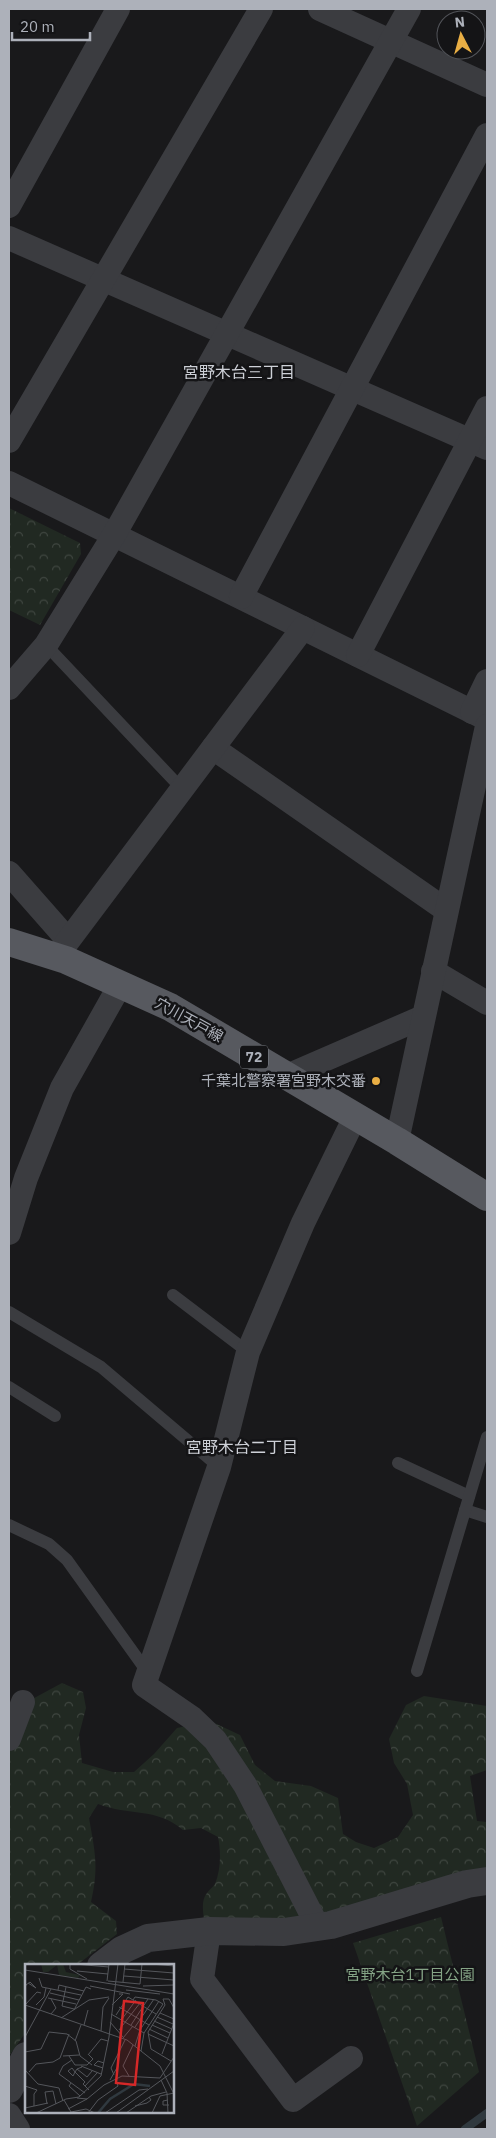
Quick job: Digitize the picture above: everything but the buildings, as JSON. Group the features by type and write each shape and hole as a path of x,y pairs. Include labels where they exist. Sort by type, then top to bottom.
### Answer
{"main road":[{"name":"穴川天戸線","path":"9,942 62,948 120,985 170,1007 397,1141 487,1197"}],"street":[{"path":"9,206 118,9"},
{"path":"9,441 261,9"},
{"path":"320,9 487,85"},
{"path":"9,688 46,645 114,535 409,9"},
{"path":"241,597 487,135"},
{"path":"9,238 351,390 479,444"},
{"path":"358,656 479,444 487,408"},
{"path":"9,483 241,597 482,719"},
{"path":"9,873 62,948 303,628"},
{"path":"397,1141 446,910 482,719 487,681"},
{"path":"213,748 446,910"},
{"path":"433,971 487,1002"},
{"path":"9,1233 26,1178 62,1088 120,985"},
{"path":"287,1076 423,1016"},
{"path":"318,1927 245,1786 215,1740 192,1718 144,1685 219,1467 248,1352 303,1223 355,1117"},
{"path":"9,1740 16,1699"},
{"path":"103,1964 122,1950 148,1938 209,1931 284,1932 318,1927 487,1881"},
{"path":"209,1931 202,1979 293,2100 351,2058"},
{"path":"9,2089 25,2058"},
{"path":"9,2115 18,2129"}],"lane":[{"path":"46,645 182,789"},
{"path":"174,1295 248,1352"},
{"path":"9,1312 100,1367 219,1467"},
{"path":"9,1387 55,1416"},
{"path":"417,1671 487,1437"},
{"path":"398,1463 470,1496"},
{"path":"465,1510 487,1517"},
{"path":"9,1524 49,1544 67,1560 148,1673"}],"green space":[{"path":"9,508 80,543 81,554 40,625 9,610"},
{"path":"62,1683 83,1692 86,1708 79,1735 82,1763 113,1772 134,1772 154,1754 177,1728 210,1721 240,1735 255,1765 275,1781 311,1786 338,1798 343,1834 356,1842 374,1848 398,1837 413,1815 407,1784 394,1763 389,1739 406,1705 424,1696 487,1706 487,1770 470,1776 477,1821 487,1822 487,1868 348,1909 282,1921 204,1920 204,1899 215,1884 218,1872 220,1855 218,1837 201,1828 183,1830 163,1818 109,1808 98,1804 89,1818 95,1860 95,1879 91,1902 116,1921 117,1934 78,1964 25,1964 25,2033 9,2056 9,1721 25,1703"},
{"name":"宮野木台1丁目公園","path":"441,1917 479,2072 417,2126 353,1943"}],"waterway":[{"path":"465,2129 487,2113"}],"place":[{"name":"千葉北警察署宮野木交番","path":"376,1081"}],"district":[{"name":"宮野木台三丁目","path":"239,372"},
{"name":"宮野木台二丁目","path":"242,1447"}]}
